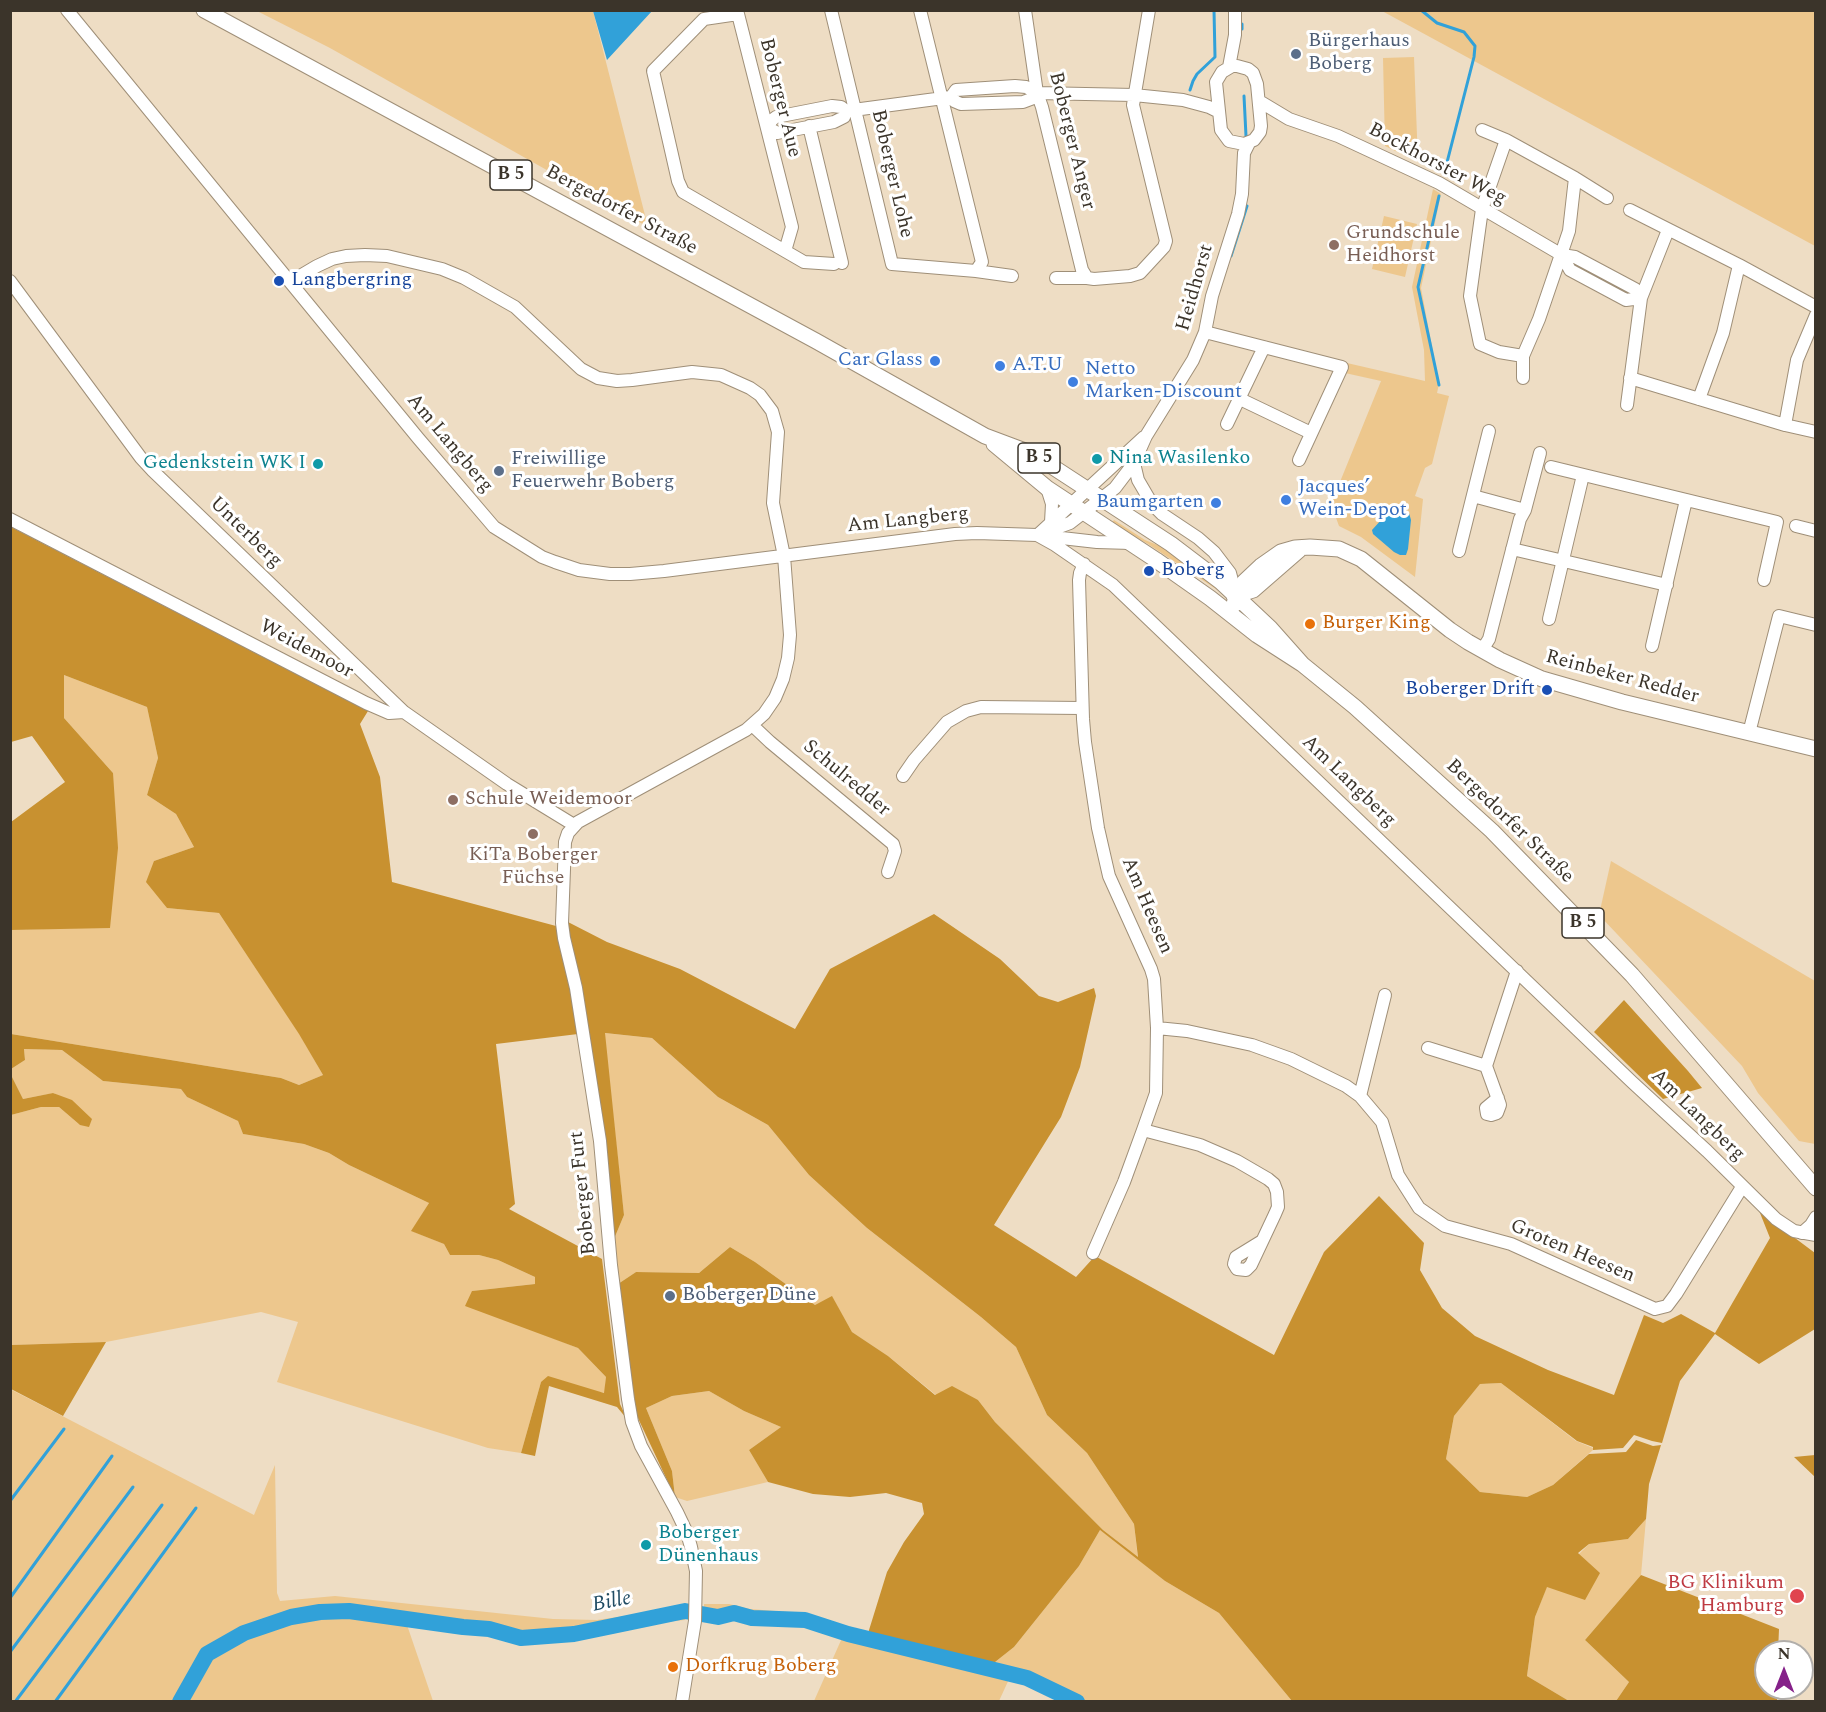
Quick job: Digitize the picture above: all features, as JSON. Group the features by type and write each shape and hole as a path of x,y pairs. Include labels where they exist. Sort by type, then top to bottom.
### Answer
{"main road":[{"name":"Bergedorfer Straße","path":"204,10 816,341 985,436 1033,454 1171,544 1221,582 1270,628 1302,664"},
{"name":"Bergedorfer Straße","path":"985,436 1047,488 1131,543 1210,598 1257,635 1302,664 1355,707 1492,831 1632,975 1815,1188"},
{"name":"Reinbeker Redder","path":"1210,598 1225,598 1253,590 1302,549 1310,547 1339,549 1354,554 1450,630 1482,650 1531,675 1556,684 1815,749"},
{"path":"1234,616 1236,595"}],"street":[{"name":"Am Langberg","path":"67,10 418,438 494,527 542,557 579,570 630,574 955,534 1037,535 1070,523 1088,490"},
{"name":"Boberger Lohe","path":"831,10 851,110 892,264 1012,276"},
{"path":"920,10 947,97 982,262 976,271"},
{"name":"Boberger Anger","path":"1025,10 1037,93 1082,270 1087,278"},
{"path":"1056,278 1094,279 1130,276 1140,273 1164,247 1166,241 1133,105 1149,10"},
{"path":"1235,10 1236,35 1245,68"},
{"name":"Boberger Aue","path":"785,251 792,227 738,14 704,18 653,71 678,181 684,192 785,251 804,262 838,263 809,126"},
{"path":"1229,67 1236,35"},
{"path":"1183,100 1199,98 1216,91 1218,76 1229,67 1245,68 1256,78 1261,126"},
{"path":"851,110 834,122 777,133 767,127 771,120 785,115 832,106 851,110 947,97 956,90 1015,86 1026,87 1037,93 1134,95 1183,100 1219,112"},
{"name":"Heidhorst","path":"1216,91 1221,130 1229,141 1242,175"},
{"name":"Bockhorster Weg","path":"1259,101 1289,119 1338,136 1439,183 1562,255 1570,270 1626,300 1641,298"},
{"path":"1261,126 1275,119 1289,119"},
{"name":"Heidhorst","path":"1078,508 1101,499 1115,488 1134,463 1146,436 1194,360 1205,332 1212,296 1238,214 1242,194 1244,150 1257,136 1261,126"},
{"path":"1482,130 1506,140 1607,198"},
{"path":"1506,140 1482,209 1470,296 1480,344 1499,352 1523,356"},
{"path":"1229,141 1239,144 1249,143"},
{"path":"1523,378 1523,356 1539,319 1569,231 1575,178"},
{"path":"1630,210 1815,307"},
{"path":"1627,405 1641,298 1668,230"},
{"path":"290,282 332,259 346,256 387,256 417,262 464,278 515,307 582,369 597,378 617,381 692,372 721,375 760,395 772,411 778,432 773,503 784,556 790,635 788,658 775,698 765,714 752,725 574,825"},
{"path":"1699,399 1723,333 1738,265"},
{"name":"Unterberg","path":"10,281 141,458 404,712"},
{"path":"1785,425 1797,360 1815,315"},
{"path":"1205,332 1342,367 1299,460"},
{"path":"1227,424 1264,347"},
{"path":"1630,378 1815,432"},
{"path":"1240,399 1311,433"},
{"path":"1459,551 1488,431"},
{"name":"Heidhorst","path":"1088,490 1146,436"},
{"path":"1482,650 1489,639 1520,519 1525,510 1540,453"},
{"path":"1134,463 1138,480 1152,504 1214,552 1230,573 1236,595"},
{"path":"1551,467 1778,522 1764,580"},
{"path":"1549,619 1583,475"},
{"path":"1047,488 1052,504 1052,522"},
{"path":"1473,496 1525,510"},
{"path":"1652,646 1686,500"},
{"name":"Am Langberg","path":"1037,535 1052,522 1078,508"},
{"name":"Weidemoor","path":"10,519 366,704 389,713 404,712 507,784 574,825"},
{"path":"1796,526 1815,531"},
{"name":"Am Langberg","path":"1037,535 1084,564 1119,591 1776,1219 1787,1227 1815,1235"},
{"path":"1037,535 1097,542 1131,543"},
{"path":"1512,549 1667,585"},
{"name":"Am Heesen","path":"1084,564 1079,580 1085,742 1105,864 1151,969 1154,979 1157,1028 1156,1093 1093,1253"},
{"path":"1749,733 1779,616 1815,625"},
{"path":"903,776 940,729 966,711 981,707 1083,708"},
{"name":"Schulredder","path":"752,725 893,844 894,851 888,872"},
{"name":"Boberger Furt","path":"574,825 565,842 562,923 576,988 600,1141 611,1265 627,1400 641,1446 677,1512 691,1546 696,1571 696,1607 692,1645 682,1701"},
{"path":"1497,1098 1486,1066 1517,971"},
{"path":"1360,1096 1385,995"},
{"name":"Groten Heesen","path":"1157,1028 1198,1033 1252,1045 1292,1059 1346,1086 1360,1096 1382,1122 1398,1174 1419,1208 1445,1226 1511,1244 1655,1309 1667,1306 1676,1294 1742,1187"},
{"path":"1428,1048 1486,1066"},
{"path":"1143,1130 1209,1149 1255,1170 1268,1179 1276,1188 1279,1201 1262,1241"},
{"path":"1802,1233 1811,1225 1815,1217"}],"shaded area":[{"path":"257,11 593,11 648,227 330,48"},
{"path":"1382,11 1815,11 1815,246"},
{"path":"1414,57 1418,162 1385,146 1383,58"},
{"path":"1433,189 1441,194 1421,288 1439,384 1437,393 1449,396 1432,464 1425,468 1415,496 1423,499 1415,577 1361,537 1339,526 1331,504 1381,381 1345,373 1347,363 1425,381 1424,350 1412,287"},
{"path":"1384,216 1417,224 1405,277 1372,269"},
{"path":"1114,520 1145,540 1165,548 1221,590 1219,591 1148,544 1111,524"},
{"path":"11,527 368,711 360,724 380,777 392,882 556,926 571,987 578,1034 496,1044 515,1204 509,1209 602,1259 620,1404 627,1419 617,1407 549,1386 535,1456 521,1453 541,1382 548,1376 604,1393 606,1377 578,1348 465,1306 472,1291 535,1284 535,1277 498,1260 479,1255 450,1255 444,1244 411,1231 429,1203 329,1153 304,1144 243,1134 238,1121 187,1097 181,1089 103,1081 62,1050 24,1049 25,1060 11,1069 11,1034 281,1078 299,1085 323,1075 299,1034 219,913 167,908 146,882 154,861 194,847 176,814 147,795 158,758 147,707 64,675 64,718 113,773 118,848 110,928 11,930 11,822 65,782 32,736 11,742"},
{"path":"64,675 147,707 158,758 147,795 176,814 194,847 154,861 167,908 219,913 299,1033 323,1075 299,1085 281,1078 11,1034 10,930 110,927 113,773 64,718"},
{"path":"1611,861 1815,981 1815,1144 1799,1141 1758,1093 1742,1066 1599,915"},
{"path":"934,914 1000,959 1039,996 1058,1002 1094,988 1096,996 1080,1067 1061,1117 994,1225 1076,1277 1095,1256 1274,1355 1324,1252 1379,1196 1424,1243 1420,1270 1442,1308 1475,1336 1548,1370 1614,1395 1644,1315 1663,1323 1681,1314 1715,1333 1770,1238 1758,1208 1815,1253 1815,1329 1759,1364 1715,1334 1680,1381 1662,1443 1634,1435 1623,1448 1593,1450 1593,1447 1577,1441 1501,1383 1480,1384 1454,1416 1446,1459 1480,1492 1527,1497 1553,1485 1589,1454 1626,1452 1636,1440 1653,1446 1661,1445 1649,1484 1646,1519 1628,1539 1589,1544 1578,1553 1600,1573 1585,1600 1547,1587 1535,1617 1527,1676 1569,1701 1292,1701 1219,1613 1165,1581 1100,1530 1079,1566 1014,1647 990,1666 865,1643 887,1572 904,1542 924,1514 922,1503 886,1493 850,1497 813,1494 768,1482 749,1450 781,1427 744,1411 709,1391 672,1396 646,1408 672,1471 675,1497 637,1416 618,1284 636,1272 699,1273 730,1247 815,1305 832,1296 852,1332 888,1356 935,1395 952,1386 978,1400 995,1422 1103,1530 1138,1557 1134,1524 1087,1453 1047,1415 1016,1347 867,1228 809,1175 768,1125 718,1097 652,1038 605,1033 624,1215 614,1239 568,922 607,942 680,969 795,1029 830,969"},
{"path":"1624,1000 1702,1088 1663,1099 1594,1032"},
{"path":"604,1033 652,1038 718,1097 768,1125 809,1175 867,1228 1016,1347 1047,1415 1087,1453 1134,1524 1138,1559 1165,1581 1219,1613 1292,1701 1085,1701 1028,1675 990,1666 1014,1647 1079,1566 1100,1530 1130,1551 1103,1530 995,1422 978,1400 936,1395 888,1356 852,1332 832,1297 815,1305 730,1247 699,1273 636,1272 618,1284 614,1239 624,1215"},
{"path":"24,1049 62,1050 103,1081 181,1089 187,1097 238,1121 243,1134 304,1144 329,1153 429,1203 412,1231 444,1244 450,1255 479,1255 498,1260 535,1277 535,1284 472,1291 527,1328 578,1348 606,1377 605,1393 541,1382 521,1453 488,1448 277,1382 298,1322 261,1312 106,1342 11,1345 11,1115 41,1107 59,1107 80,1125 54,1093 23,1099 11,1075 11,1069 25,1060"},
{"path":"11,1075 23,1099 53,1093 72,1100 92,1119 89,1127 80,1125 59,1107 41,1107 11,1115"},
{"path":"106,1342 63,1416 11,1389 11,1345"},
{"path":"1501,1383 1576,1441 1593,1448 1553,1485 1527,1497 1480,1492 1446,1459 1454,1416 1480,1384"},
{"path":"10,1389 254,1515 275,1465 277,1593 280,1601 335,1596 553,1619 597,1620 652,1612 683,1604 685,1620 631,1625 575,1638 520,1642 488,1634 407,1625 433,1701 11,1701"},
{"path":"709,1391 744,1411 781,1427 749,1450 768,1482 687,1501 675,1497 672,1471 646,1408 672,1396"},
{"path":"1816,1455 1815,1477 1794,1457"},
{"path":"1646,1519 1641,1575 1585,1640 1629,1682 1616,1701 1569,1701 1527,1676 1535,1617 1547,1586 1589,1544 1628,1539"},
{"path":"1641,1575 1779,1629 1779,1640 1754,1640 1754,1700 1777,1701 1616,1701 1629,1682 1585,1640"},
{"path":"704,1604 729,1604 750,1609 788,1612 788,1615 732,1610 704,1611"},
{"path":"842,1638 959,1662 1010,1677 999,1701 814,1701"}],"water":[{"path":"593,10 652,11 607,60"},
{"path":"1398,507 1409,513 1411,520 1406,555 1394,552 1373,534 1372,530 1392,508"}],"waterway":[{"path":"1190,90 1197,74 1215,57 1214,10"},
{"path":"1421,10 1437,23 1464,32 1475,46 1444,174"},
{"path":"1242,24 1242,29"},
{"path":"1244,96 1246,136"},
{"path":"1439,196 1418,287 1439,385"},
{"path":"1231,256 1247,206"},
{"path":"10,1501 64,1429"},
{"path":"10,1598 112,1456"},
{"path":"10,1652 133,1487"},
{"path":"15,1702 162,1505"},
{"path":"55,1702 196,1508"},
{"name":"Bille","path":"180,1702 207,1654 244,1633 291,1617 320,1612 349,1611 489,1629 521,1638 574,1634 685,1611 718,1617 734,1613 752,1618 805,1620 848,1634 1027,1678 1077,1702"}],"place":[{"name":"Bürgerhaus Boberg","path":"1296,54"},
{"name":"Grundschule Heidhorst","path":"1334,245"},
{"name":"Langbergring","path":"279,281"},
{"name":"Car Glass","path":"935,361"},
{"name":"A.T.U","path":"1000,366"},
{"name":"Netto Marken-Discount","path":"1073,382"},
{"name":"Nina Wasilenko","path":"1097,459"},
{"name":"Gedenkstein WK I","path":"318,464"},
{"name":"Freiwillige Feuerwehr Boberg","path":"499,471"},
{"name":"Jacques’ Wein-Depot","path":"1286,500"},
{"name":"Baumgarten","path":"1216,503"},
{"name":"Boberg","path":"1149,571"},
{"name":"Burger King","path":"1310,624"},
{"name":"Boberger Drift","path":"1547,690"},
{"name":"Schule Weidemoor","path":"453,800"},
{"name":"KiTa Boberger Füchse","path":"533,834"},
{"name":"Boberger Düne","path":"670,1296"},
{"name":"Boberger Dünenhaus","path":"646,1545"},
{"name":"BG Klinikum Hamburg","path":"1797,1596"},
{"name":"Dorfkrug Boberg","path":"673,1667"}]}
